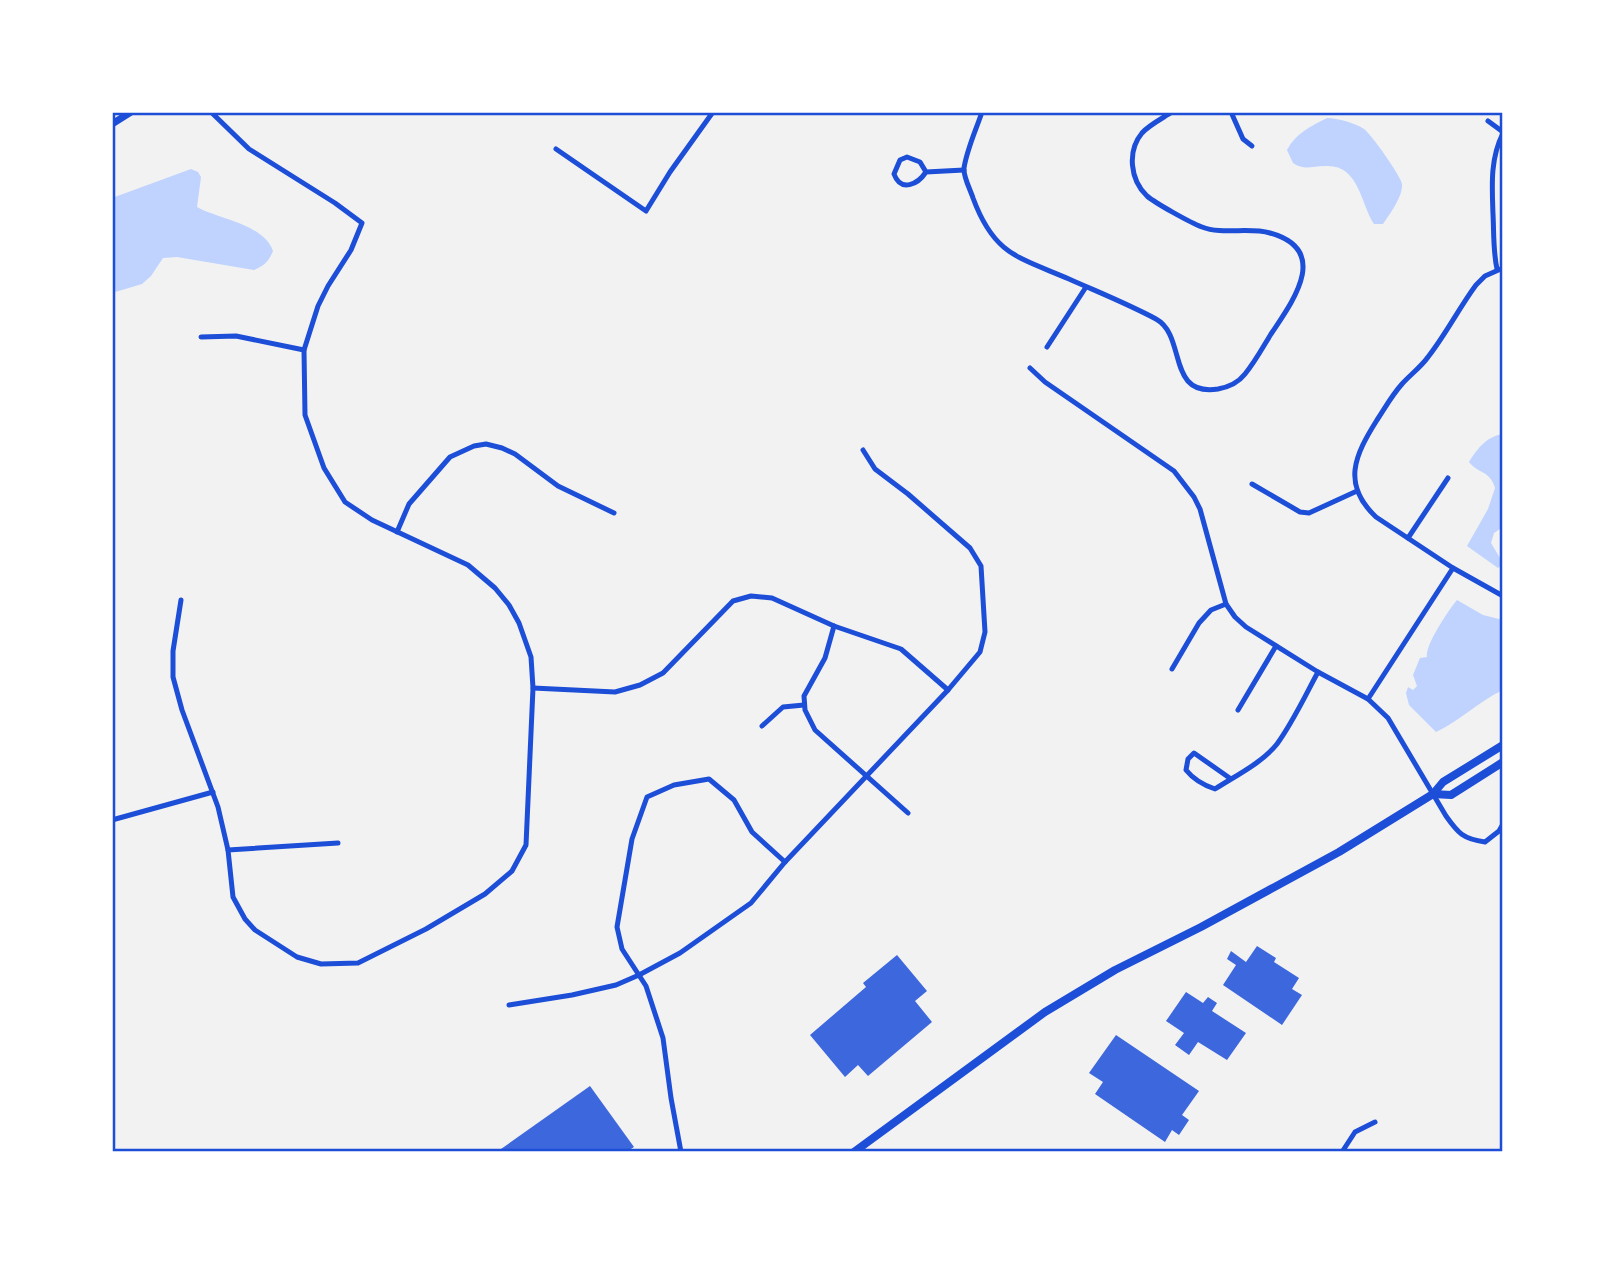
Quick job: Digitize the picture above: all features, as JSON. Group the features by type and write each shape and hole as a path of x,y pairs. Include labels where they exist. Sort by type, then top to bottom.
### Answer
{"highway":[{"path":"854,1152 1045,1012 1115,970 1339,852 1433,794 1443,782 1503,745"},
{"path":"1433,794 1451,795 1503,762"}],"main road":[{"path":"112,124 131,112"}],"street":[{"path":"181,600 173,651 173,677 182,710 213,792 228,850 230,886 237,908 255,930 297,957 321,964 358,963 426,929 485,894 512,871 526,845 533,688 531,657 524,635 509,605 495,588 454,557 372,520 345,502 324,468 305,415 304,350 318,306 351,250 362,223 249,149 211,112"},
{"path":"556,149 646,212 670,172 713,112"},
{"path":"982,112 964,170 982,222 1000,244 1018,258 1138,309 1163,323 1171,332 1180,372 1191,383 1207,391 1229,387 1245,375 1295,299 1305,273 1301,256 1289,241 1269,233 1204,228 1147,196 1133,175 1132,153 1142,132 1172,112"},
{"path":"1231,112 1243,139 1252,146"},
{"path":"1488,121 1503,132 1495,157 1491,191 1494,254 1500,269 1476,285 1428,358 1395,393 1362,445 1355,468 1357,491 1376,517 1453,568 1503,596"},
{"path":"908,157 915,158 926,172 922,179 909,185 903,185 894,174 901,160 908,157"},
{"path":"926,172 964,170"},
{"path":"1046,347 1086,287"},
{"path":"201,337 236,336 304,350"},
{"path":"1030,368 1045,382 1174,471 1185,484 1200,509 1226,604 1240,622 1318,673 1368,699 1388,718 1455,828 1467,839 1485,842 1499,831 1503,824"},
{"path":"397,532 409,503 450,457 474,446 486,444 515,454 558,486 614,513"},
{"path":"509,1005 572,995 615,985 639,975 680,953 751,902 980,652 985,632 981,566 970,548 908,494 874,469 863,450"},
{"path":"1408,538 1448,478"},
{"path":"1252,484 1300,512 1309,513 1357,491"},
{"path":"1368,699 1453,568"},
{"path":"533,688 615,692 640,685 663,673 733,601 751,596 772,598 834,626 901,649 948,690"},
{"path":"1172,668 1199,623 1211,610 1226,604"},
{"path":"834,626 825,659 804,696 804,705 815,730 908,813"},
{"path":"1238,710 1276,646"},
{"path":"1231,779 1200,755 1194,753 1188,759 1186,770 1204,786 1215,789 1231,779 1276,745 1318,673"},
{"path":"762,726 783,707 804,705"},
{"path":"681,1152 663,1038 646,986 622,949 617,927 632,839 647,797 674,785 709,779 733,800 752,832 785,862"},
{"path":"112,820 213,792"},
{"path":"228,850 338,843"},
{"path":"1342,1152 1355,1132 1375,1122"}],"water":[{"path":"1327,118 1346,121 1364,129 1385,155 1400,180 1402,184 1396,205 1383,224 1374,224 1357,186 1345,171 1336,167 1305,167 1293,163 1287,150 1291,144 1304,131"},
{"path":"191,169 201,177 197,207 240,223 260,234 273,251 270,258 254,270 177,257 163,258 142,284 112,293 112,198"},
{"path":"1503,434 1503,527 1494,533 1491,543 1500,558 1501,566 1498,568 1467,546 1488,509 1495,488 1487,475 1469,462 1487,440"},
{"path":"1457,600 1483,615 1503,620 1503,690 1436,732 1409,705 1406,693 1408,687 1413,690 1417,686 1413,675 1420,658 1427,657 1433,637"}],"building":[{"path":"1257,946 1276,958 1274,962 1299,978 1292,989 1302,995 1282,1025 1223,985 1236,965 1227,959 1231,951 1246,962"},
{"path":"897,955 927,991 915,1001 932,1022 868,1076 858,1065 845,1077 810,1035 866,987 863,983"},
{"path":"1186,992 1203,1003 1208,997 1217,1003 1212,1011 1246,1033 1227,1060 1198,1042 1189,1055 1175,1045 1184,1033 1166,1021"},
{"path":"1116,1035 1199,1091 1182,1115 1189,1120 1179,1135 1172,1130 1165,1142 1095,1094 1103,1082 1089,1073"},
{"path":"590,1086 634,1147 626,1152 503,1152 501,1149"}]}
